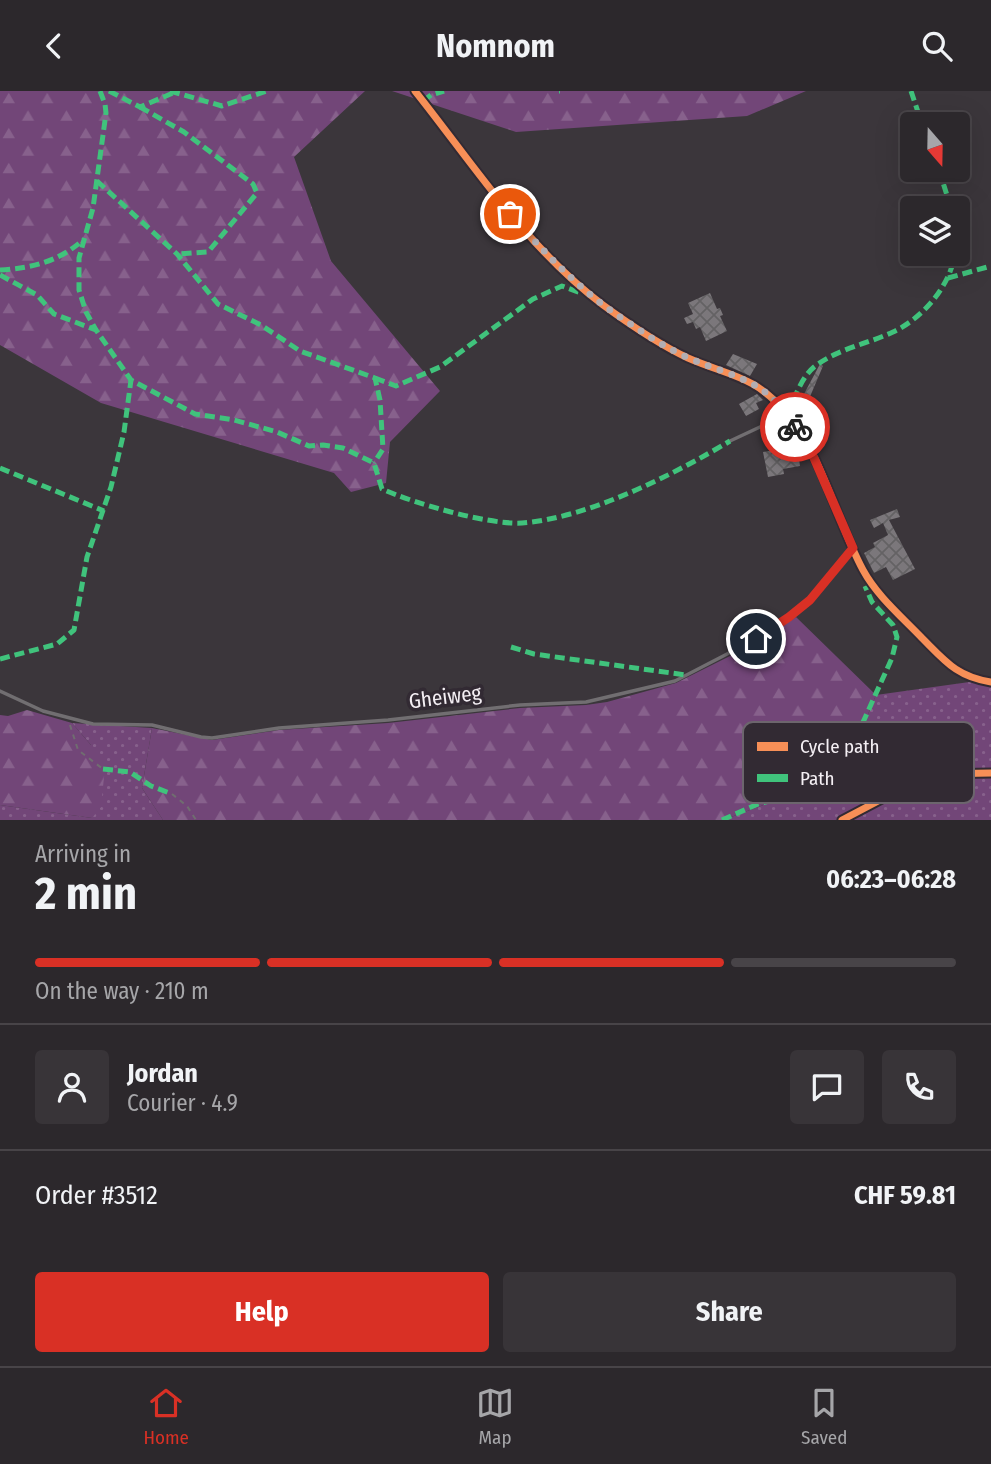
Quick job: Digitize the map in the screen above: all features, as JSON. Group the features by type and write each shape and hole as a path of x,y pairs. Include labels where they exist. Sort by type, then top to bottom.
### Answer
{"street":[{"path":"415,91 510,214 564,273 621,318 689,358 758,386 788,414 814,458 853,548 872,584 947,663 965,676 991,682"},
{"path":"842,820 875,803"}],"lane":[{"path":"730,441 788,414"},
{"name":"Gheiweg","path":"0,691 61,716 103,725 152,725 212,738 279,728 607,699 675,681 756,639 810,600 853,548"}],"path":[{"path":"61,716 71,727 78,750 103,769"},
{"path":"172,794 187,806 196,820"}],"green space":[{"path":"0,91 365,91 294,157 331,261 440,391 390,442 386,483 351,492 334,473 101,403 0,345"},
{"path":"392,91 806,91 747,116 516,132"},
{"path":"796,617 876,695 865,722 743,722 743,803 769,803 723,820 163,820 142,788 152,728 212,740 279,730 388,723 520,708 586,705 676,683 758,642"},
{"path":"991,679 991,820 723,820 769,803 974,803 974,722 865,722 876,695"},
{"path":"27,710 72,723 105,767 101,807 92,818 0,805 0,715 8,716"},
{"path":"72,723 152,728 142,788 163,820 0,820 0,805 92,818 91,745"}],"building":[{"path":"710,293 717,309 720,308 723,315 720,316 727,331 706,341 700,327 696,329 693,322 687,324 684,318 693,314 688,303"},
{"path":"733,354 757,364 750,376 726,365"},
{"path":"820,364 823,366 806,406 816,430 808,433 796,409"},
{"path":"757,394 763,400 756,403 759,409 746,416 739,404"},
{"path":"797,446 800,466 783,469 784,474 768,477 763,452"},
{"path":"897,509 900,517 889,520 915,569 893,580 886,567 874,573 864,553 875,547 873,543 888,535 883,523 874,528 870,520"}],"marked path":[{"path":"100,91 106,113 93,208 79,258 79,290 86,312 96,330 131,380 195,414 234,420 277,432 309,446 343,448 374,463 382,489 396,495 451,512 507,523 548,519 602,504 657,481 730,441"},
{"path":"109,91 140,107 173,93"},
{"path":"170,91 222,106 267,91"},
{"path":"423,101 444,91"},
{"path":"911,91 918,112"},
{"path":"140,107 184,132 253,184 257,193 208,252 177,254"},
{"path":"97,181 177,254 218,304 261,325 300,351 375,378 380,400 383,449 374,463"},
{"path":"943,182 947,196"},
{"path":"0,270 44,263 64,254 83,240"},
{"path":"788,414 795,395 814,367 842,351 893,332 915,318 941,289 952,266"},
{"path":"948,278 991,266"},
{"path":"0,275 37,295 54,314 96,330"},
{"path":"375,378 396,386 440,367 533,299 562,286 581,293"},
{"path":"0,659 57,644 74,630 87,557 111,487 124,432 131,380"},
{"path":"0,468 104,511"},
{"path":"863,722 892,658 897,637 893,625 872,602 865,586"},
{"path":"511,647 534,654 686,675"},
{"path":"103,769 130,772 151,786 172,794"},
{"path":"722,820 762,803"}],"cycle path":[{"path":"415,91 502,204 575,282 603,305 655,340 688,358 741,378 764,391 775,401 810,449 854,551 875,589 952,667 979,680 991,682"},
{"path":"974,773 991,773"},
{"path":"842,820 874,803"}],"way so far":[{"path":"510,214 564,273 602,305 689,358 758,386 788,414 795,427"}],"route":[{"path":"756,639 810,600 853,548 814,458 795,427"}]}
